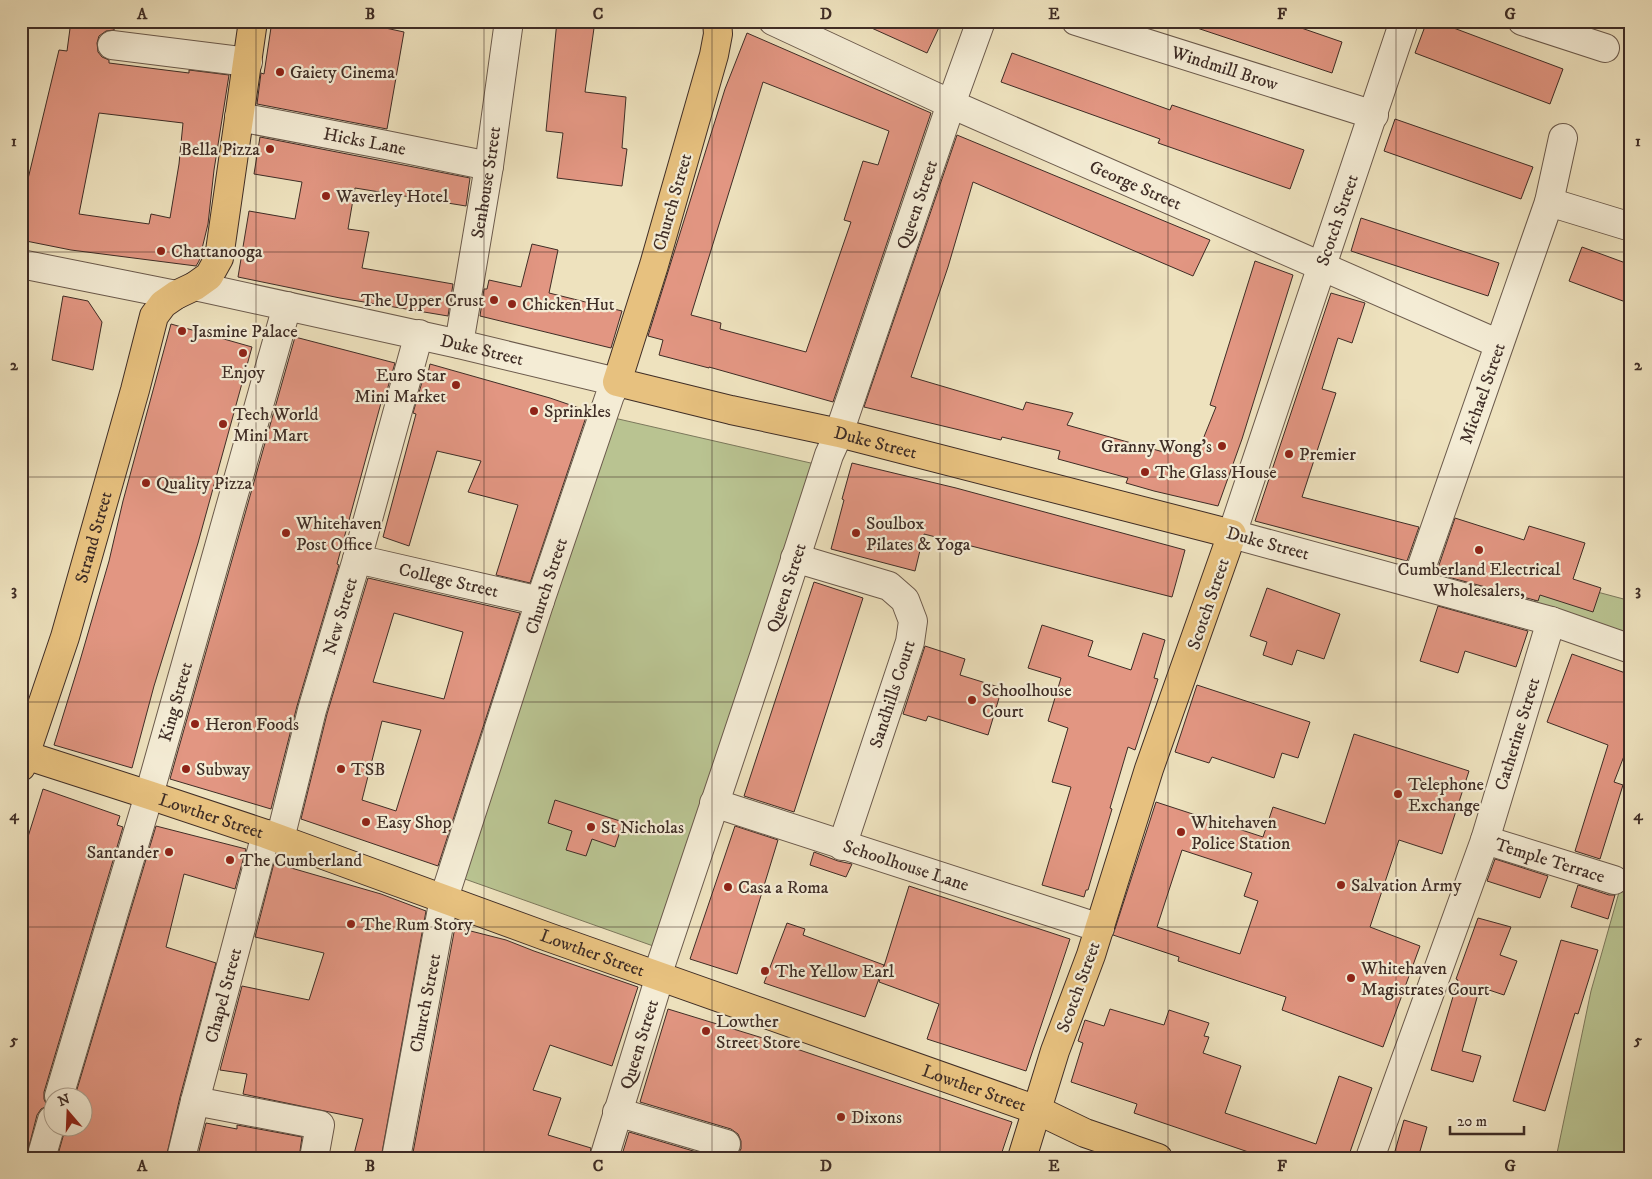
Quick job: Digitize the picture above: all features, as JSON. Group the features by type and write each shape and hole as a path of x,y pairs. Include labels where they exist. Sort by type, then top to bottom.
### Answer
{"main road":[{"path":"186,290 209,276 219,258 253,21"},
{"name":"Church Street","path":"617,382 654,265 714,55 718,34 717,21"},
{"name":"Strand Street","path":"23,759 65,638 136,390 154,316 163,304 186,290"},
{"name":"Duke Street","path":"617,382 731,410 840,433 1232,534"},
{"name":"Scotch Street","path":"1022,1158 1055,1051 1092,955 1151,763 1232,534"},
{"name":"Lowther Street","path":"23,759 149,795 273,837 1037,1110 1085,1133 1158,1158"}],"street":[{"name":"Senhouse Street","path":"459,344 489,166 509,21"},
{"name":"George Street","path":"773,21 951,104 1500,344"},
{"name":"Queen Street","path":"604,1158 660,976 661,964 762,662 794,558 829,455 840,433 951,104 981,21"},
{"name":"Windmill Brow","path":"1076,21 1374,115"},
{"name":"Scotch Street","path":"1232,534 1404,21"},
{"path":"1522,21 1589,36"},
{"path":"112,45 248,62"},
{"name":"Hicks Lane","path":"239,118 489,166"},
{"name":"Michael Street","path":"1416,583 1549,202 1563,138"},
{"path":"1549,202 1631,227"},
{"name":"Duke Street","path":"21,264 287,306 419,334 617,382"},
{"name":"King Street","path":"62,1086 149,795 287,306"},
{"name":"New Street","path":"273,837 357,559 419,334"},
{"name":"Church Street","path":"396,1158 444,898 540,601 610,395 617,382"},
{"name":"Duke Street","path":"1232,534 1551,621 1631,649"},
{"name":"Sandhills Court","path":"794,558 889,586 905,600 913,621 910,642 842,846"},
{"name":"College Street","path":"357,559 540,601"},
{"name":"Catherine Street","path":"1370,1158 1485,840 1551,621"},
{"name":"Schoolhouse Lane","path":"714,803 1100,928"},
{"name":"Chapel Street","path":"181,1158 195,1101 273,837"},
{"name":"Temple Terrace","path":"1485,840 1614,880"},
{"path":"195,1101 320,1125 314,1158"},
{"path":"617,1112 726,1144"},
{"path":"41,1158 47,1136"}],"green space":[{"path":"614,418 815,464 656,947 462,878"},
{"path":"1515,570 1631,601 1631,663 1558,637"},
{"path":"1631,850 1631,1158 1556,1158 1591,991"}],"building":[{"path":"71,21 116,21 114,30 106,31 99,36 97,43 98,52 102,57 109,60 109,63 189,73 189,70 229,75 214,170 208,224 199,261 196,266 71,250 21,240 21,208 59,50 67,51","holes":["99,113 183,123 179,164 170,218 151,214 149,224 79,214"]},
{"path":"272,21 353,21 404,32 387,129 257,104 261,73 264,74"},
{"path":"557,21 595,21 585,92 626,97 622,148 627,149 622,186 557,178 563,133 546,131"},
{"path":"856,21 942,21 927,53"},
{"path":"1188,21 1281,21 1342,42 1332,73 1188,25"},
{"path":"1427,21 1435,21 1563,69 1550,104 1415,53"},
{"path":"747,33 931,113 833,402 659,355 663,340 648,336 725,89","holes":["763,82 889,131 878,165 863,161 844,220 851,222 806,352 720,329 721,323 691,315"]},
{"path":"1012,53 1170,110 1172,105 1304,150 1290,189 1158,143 1160,139 1001,82"},
{"path":"1395,119 1533,167 1521,199 1384,151"},
{"path":"957,135 1210,240 1193,276 973,182 948,267 911,377 1023,410 1026,402 1073,413 1067,425 1167,453 1169,446 1197,454 1216,407 1210,405 1255,261 1293,275 1242,439 1218,506 1126,483 1128,478 1058,459 1060,451 1002,437 1001,440 864,407"},
{"path":"260,137 470,178 466,206 355,188 348,229 369,232 362,268 453,284 448,316 340,298 238,277 249,211 295,219 302,182 254,174"},
{"path":"1361,218 1499,263 1488,296 1351,251"},
{"path":"532,244 558,250 549,293 622,311 611,348 480,316 484,289 487,289 489,280 521,287"},
{"path":"1582,247 1631,265 1631,304 1569,281"},
{"path":"1331,293 1365,303 1352,343 1338,338 1322,389 1336,393 1302,497 1419,527 1407,561 1255,521"},
{"path":"63,296 88,301 102,322 93,370 52,360"},
{"path":"171,324 252,347 198,543 154,686 132,768 54,745 109,561 123,501"},
{"path":"295,337 395,363 383,404 381,403 337,564 339,565 297,706 271,809 170,779"},
{"path":"430,364 550,398 588,411 530,583 496,575 518,505 468,492 481,461 437,451 409,546 383,537 416,414 413,413 425,372 428,373"},
{"path":"852,463 956,488 1185,550 1172,597 924,534 915,571 831,549"},
{"path":"1455,518 1524,540 1529,526 1585,543 1573,579 1601,588 1593,612 1540,595 1538,601 1448,577 1450,572 1438,568"},
{"path":"368,578 520,613 438,866 301,819 327,714","holes":["394,613 463,632 444,699 373,682","382,721 421,730 396,811 362,800"]},
{"path":"814,582 863,598 794,812 744,796"},
{"path":"1267,588 1340,614 1324,659 1297,650 1292,665 1263,655 1267,642 1250,636"},
{"path":"1438,606 1528,631 1516,667 1465,651 1458,673 1420,661"},
{"path":"1042,625 1093,641 1088,656 1131,670 1143,633 1165,640 1154,678 1158,679 1135,750 1128,747 1110,808 1112,809 1088,890 1086,890 1084,897 1042,885 1071,787 1052,782 1068,728 1048,721 1061,678 1028,668"},
{"name":"Schoolhouse Court","path":"925,646 965,659 960,675 1002,688 988,735 928,716 926,721 903,714"},
{"path":"1572,654 1631,675 1631,738 1614,782 1623,785 1600,859 1575,851 1608,745 1547,722"},
{"path":"1197,685 1310,722 1298,758 1282,753 1274,778 1212,757 1209,763 1175,752"},
{"path":"1354,734 1469,771 1442,854 1399,840 1370,927 1420,946 1383,1047 1282,1010 1286,997 1178,961 1179,957 1113,935 1156,802 1263,837 1273,807 1325,824","holes":["1182,850 1252,873 1244,896 1258,901 1240,954 1157,927"]},
{"path":"43,789 120,816 117,825 123,827 46,1086 42,1086 42,1108 37,1115 26,1158 21,1158 21,859"},
{"name":"St Nicholas","path":"555,800 623,822 615,847 592,839 586,856 566,850 572,831 548,823"},
{"path":"156,826 246,849 235,889 184,874 166,947 216,963 180,1097 166,1158 57,1158 63,1136 92,1136 92,1086 78,1086"},
{"path":"735,826 778,840 737,974 690,959"},
{"path":"814,852 852,864 846,877 810,865"},
{"path":"1495,859 1548,876 1540,898 1487,881"},
{"path":"274,863 381,894 426,911 381,1158 353,1158 363,1119 243,1094 247,1074 220,1070 242,986 309,1000 324,953 255,937"},
{"path":"1578,885 1609,895 1615,895 1608,919 1571,907"},
{"path":"909,886 1070,939 1026,1071 927,1039 939,1004 879,982"},
{"path":"1478,918 1511,927 1500,955 1517,961 1504,995 1480,987 1462,1051 1481,1056 1473,1082 1431,1070 1458,980 1456,979"},
{"path":"787,923 805,929 803,935 884,965 865,1017 764,983"},
{"path":"455,927 506,940 638,987 612,1066 550,1045 533,1090 561,1098 548,1135 591,1148 589,1158 412,1158"},
{"path":"1561,940 1598,950 1578,1014 1575,1013 1545,1111 1513,1101"},
{"path":"668,1009 779,1043 1012,1122 1000,1158 732,1158 741,1149 741,1141 738,1134 731,1129 640,1102"},
{"path":"1110,1009 1164,1025 1169,1010 1209,1023 1204,1036 1209,1037 1203,1053 1241,1066 1225,1113 1316,1144 1339,1076 1372,1088 1348,1158 1266,1158 1134,1113 1137,1104 1071,1082 1083,1043 1078,1041 1085,1020 1104,1026"},
{"path":"1404,1120 1427,1127 1418,1158 1393,1158"},
{"path":"206,1123 237,1129 237,1125 302,1137 299,1158 213,1158 198,1155"},
{"path":"629,1132 717,1158 621,1158"}],"place":[{"name":"Gaiety Cinema","path":"280,72"},
{"name":"Bella Pizza","path":"270,149"},
{"name":"Waverley Hotel","path":"326,196"},
{"name":"Chattanooga","path":"161,251"},
{"name":"The Upper Crust","path":"494,300"},
{"name":"Chicken Hut","path":"512,304"},
{"name":"Jasmine Palace","path":"182,331"},
{"name":"Enjoy","path":"243,353"},
{"name":"Euro Star Mini Market","path":"456,385"},
{"name":"Sprinkles","path":"534,411"},
{"name":"Tech World Mini Mart","path":"223,424"},
{"name":"Granny Wong's","path":"1222,446"},
{"name":"Premier","path":"1289,454"},
{"name":"The Glass House","path":"1145,472"},
{"name":"Quality Pizza","path":"146,483"},
{"name":"Whitehaven Post Office","path":"286,533"},
{"name":"Soulbox Pilates & Yoga","path":"856,533"},
{"name":"Cumberland Electrical Wholesalers,","path":"1479,550"},
{"name":"Schoolhouse Court","path":"972,700"},
{"name":"Heron Foods","path":"195,724"},
{"name":"Subway","path":"186,769"},
{"name":"TSB","path":"341,769"},
{"name":"Telephone Exchange","path":"1398,794"},
{"name":"Easy Shop","path":"366,822"},
{"name":"St Nicholas","path":"591,827"},
{"name":"Whitehaven Police Station","path":"1181,832"},
{"name":"Santander","path":"169,852"},
{"name":"The Cumberland","path":"230,860"},
{"name":"Salvation Army","path":"1341,885"},
{"name":"Casa a Roma","path":"728,887"},
{"name":"The Rum Story","path":"351,924"},
{"name":"The Yellow Earl","path":"765,971"},
{"name":"Whitehaven Magistrates Court","path":"1351,978"},
{"name":"Lowther Street Store","path":"706,1031"},
{"name":"Dixons","path":"841,1117"}]}
